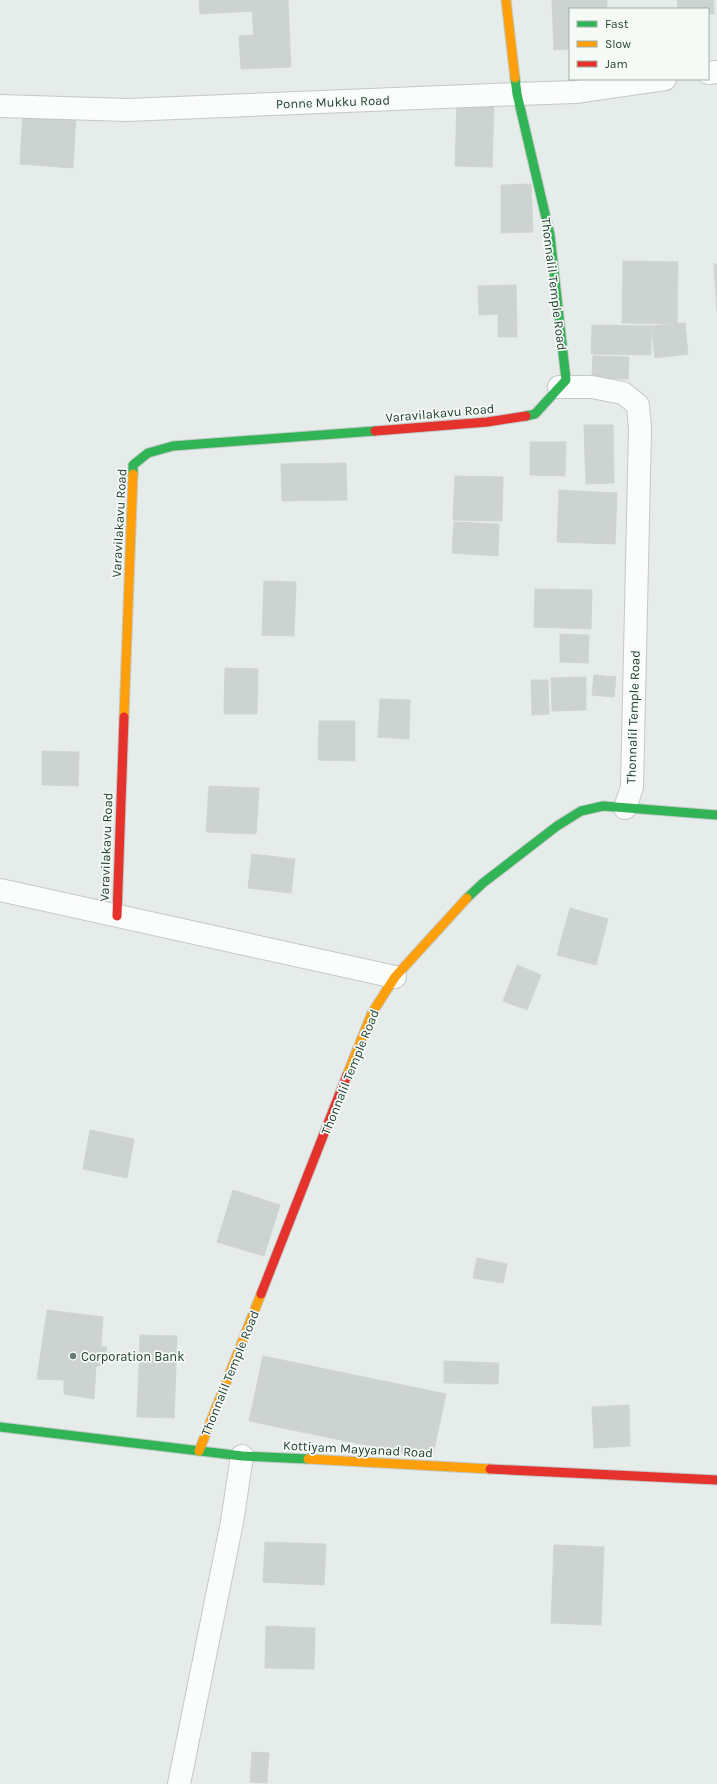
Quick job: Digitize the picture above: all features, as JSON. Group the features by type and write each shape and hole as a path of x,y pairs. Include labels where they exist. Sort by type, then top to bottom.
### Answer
{"street":[{"name":"Thonnalil Temple Road","path":"199,1451 372,1014 395,977 454,912 483,883 556,826 581,811 603,806 625,808 632,787 640,429 638,405 623,393 563,383 550,236 517,94 506,0"},
{"name":"Ponne Mukku Road","path":"0,106 127,110 575,92 658,80"},
{"name":"Varavilakavu Road","path":"116,916 133,465 148,453 173,446 487,422 519,418 535,414 563,383"},
{"path":"625,808 717,815"},
{"path":"0,890 395,977"},
{"name":"Kottiyam Mayyanad Road","path":"0,1427 242,1456 717,1480"},
{"path":"179,1784 232,1522 242,1456"}],"building":[{"path":"199,0 288,0 291,67 241,69 239,36 254,35 252,11 200,14"},
{"path":"552,0 607,0 607,8 569,8 569,49 554,50"},
{"path":"677,0 714,0 714,14 709,14 709,8 678,8"},
{"path":"457,102 494,103 492,167 455,166"},
{"path":"23,110 76,114 73,168 20,164"},
{"path":"531,184 533,232 501,233 501,185"},
{"path":"623,261 678,262 677,324 622,323"},
{"path":"714,264 717,264 717,312"},
{"path":"516,285 517,337 498,337 498,314 479,315 478,286"},
{"path":"685,323 688,354 655,358 651,326"},
{"path":"592,325 651,326 651,355 591,354"},
{"path":"593,356 629,357 628,379 592,378"},
{"path":"584,425 613,425 614,483 586,484"},
{"path":"530,442 566,442 565,476 530,475"},
{"path":"346,463 347,500 282,501 281,464"},
{"path":"455,476 503,477 502,521 453,520"},
{"path":"559,490 617,493 615,544 557,542"},
{"path":"454,522 499,524 498,556 452,553"},
{"path":"264,581 296,582 294,636 262,635"},
{"path":"535,589 592,590 591,629 534,627"},
{"path":"560,634 589,635 588,663 560,662"},
{"path":"225,668 258,669 257,714 224,714"},
{"path":"594,675 616,677 614,697 592,695"},
{"path":"586,677 586,710 552,711 551,678"},
{"path":"531,680 548,680 549,714 532,715"},
{"path":"380,699 410,700 409,739 378,737"},
{"path":"319,721 355,721 355,761 318,760"},
{"path":"42,751 79,752 78,786 42,785"},
{"path":"209,786 259,788 256,834 206,832"},
{"path":"252,854 295,859 291,893 248,888"},
{"path":"570,908 608,919 596,965 557,955"},
{"path":"517,965 541,975 527,1010 503,1001"},
{"path":"90,1130 134,1139 127,1178 83,1169"},
{"path":"233,1190 280,1205 264,1256 217,1242"},
{"path":"477,1258 507,1264 503,1283 473,1278"},
{"name":"Corporation Bank","path":"47,1310 103,1317 101,1346 107,1347 104,1365 96,1366 94,1399 64,1394 64,1380 37,1379"},
{"path":"140,1335 177,1336 174,1418 137,1417"},
{"path":"263,1356 446,1394 432,1459 249,1421"},
{"path":"444,1361 499,1363 498,1384 444,1383"},
{"path":"629,1405 630,1446 594,1448 592,1407"},
{"path":"265,1542 326,1544 324,1585 263,1582"},
{"path":"554,1545 604,1547 601,1625 551,1623"},
{"path":"266,1626 315,1628 314,1669 265,1668"},
{"path":"252,1752 269,1753 267,1783 250,1782"}],"traffic: fast":[{"path":"515,78 517,94 550,235 566,380 535,414 526,416"},
{"path":"133,474 133,465 148,453 173,446 375,431"},
{"path":"467,898 483,883 557,826 581,811 603,806 717,815"},
{"path":"0,1427 242,1456 308,1459"}],"traffic: slow":[{"path":"506,0 515,78"},
{"path":"124,717 133,474"},
{"path":"347,1075 372,1013 395,977 467,898"},
{"path":"199,1451 261,1294"},
{"path":"308,1459 490,1469"}],"traffic: jam":[{"path":"375,431 487,422 526,416"},
{"path":"117,916 124,717"},
{"path":"261,1294 347,1075"},
{"path":"490,1469 717,1480"}],"place":[{"name":"Corporation Bank","path":"73,1356"}]}
